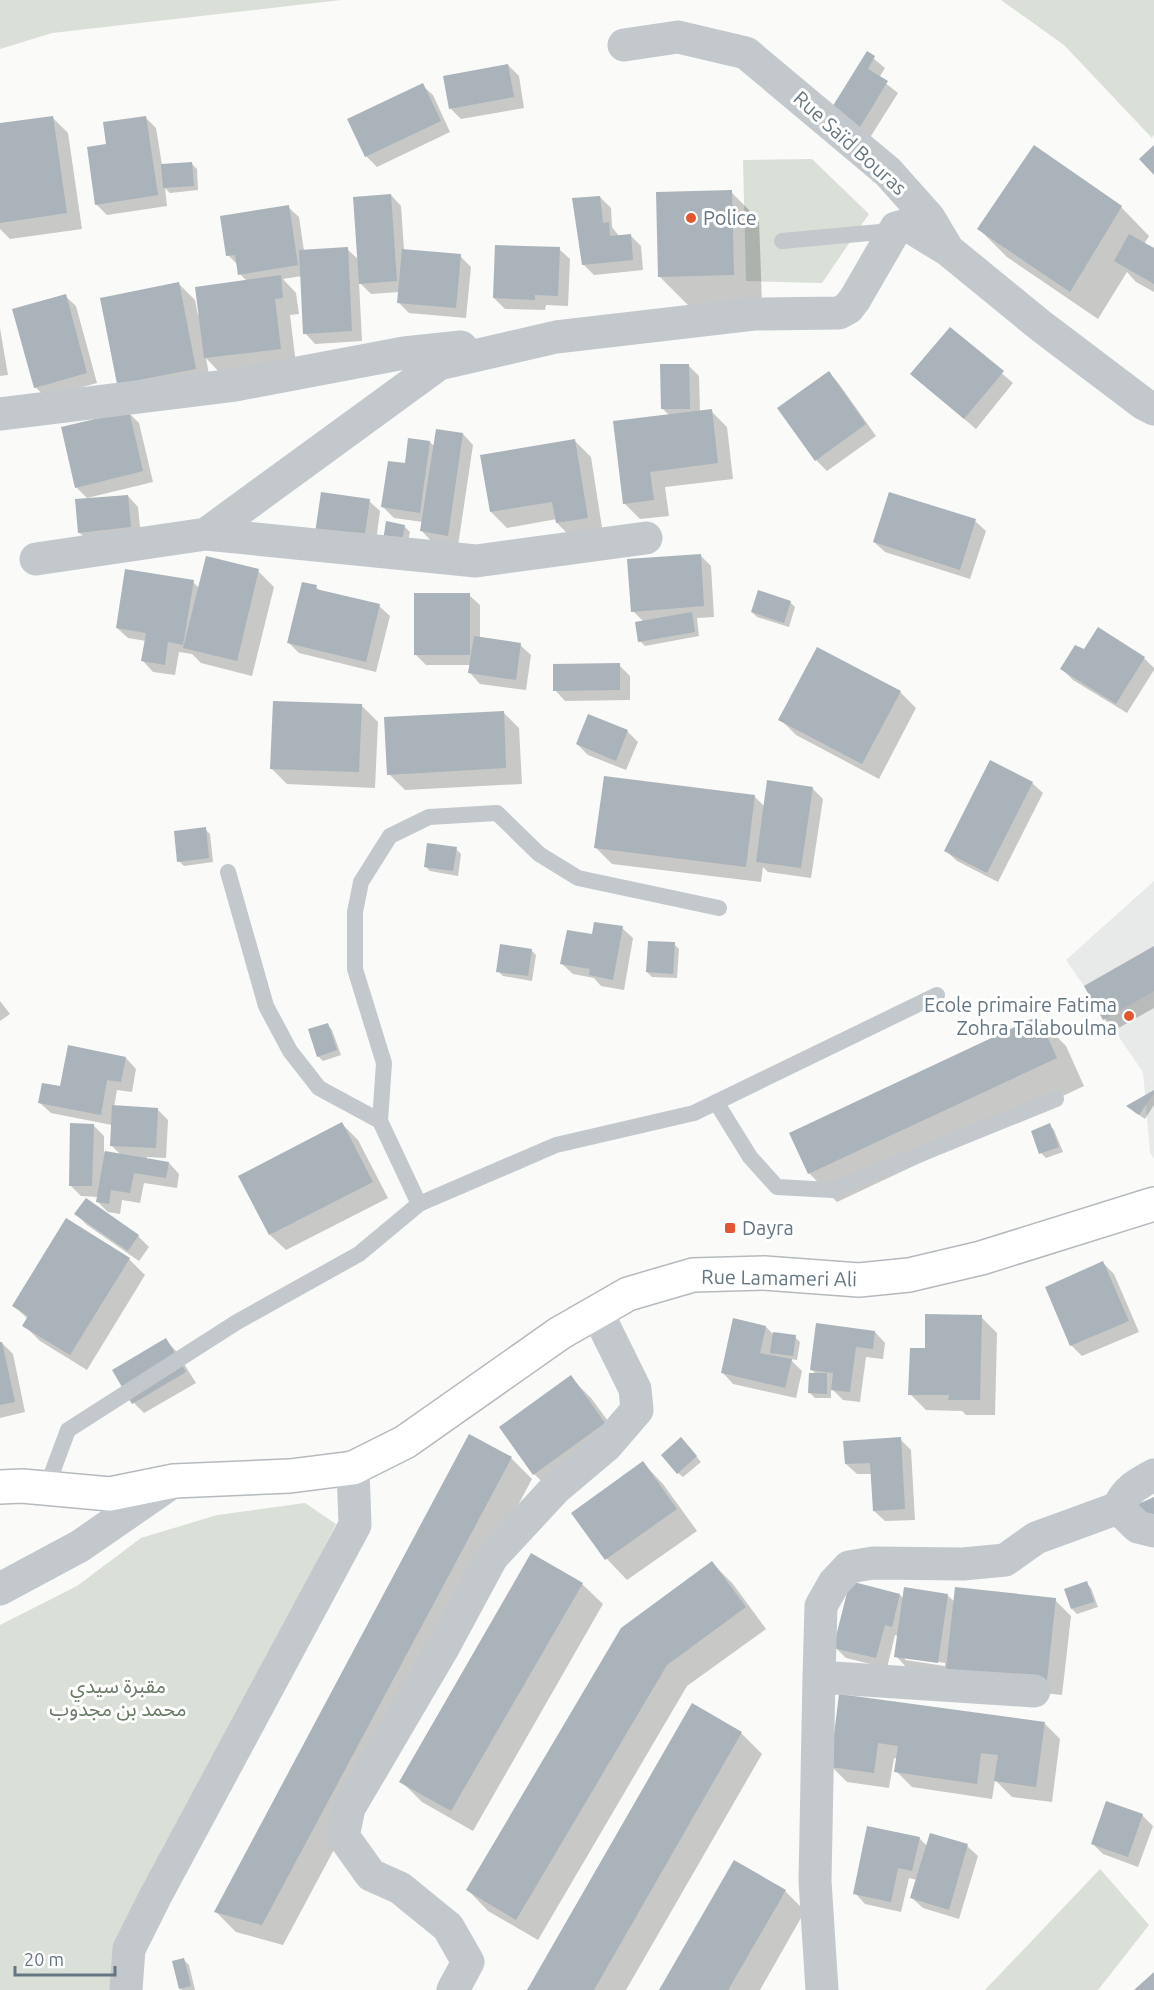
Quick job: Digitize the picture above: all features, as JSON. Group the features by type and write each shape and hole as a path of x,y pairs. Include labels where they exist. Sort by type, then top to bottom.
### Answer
{"main road":[{"name":"Rue Lamameri Ali","path":"0,1487 22,1486 110,1494 174,1481 290,1476 353,1468 405,1442 560,1333 628,1294 693,1275 764,1273 860,1280 909,1275 981,1258 1154,1204"}],"street":[{"name":"Rue Saïd Bouras","path":"624,45 678,37 746,53 888,172 929,218 948,250 1041,326 1144,404 1154,409"},
{"path":"0,414 235,385 404,352 754,314 839,312 848,308 855,299 896,228 907,225 948,250"},
{"path":"206,534 439,364 556,337"},
{"path":"36,559 206,534 476,561 646,538"},
{"path":"453,1990 468,1962 448,1927 400,1888 371,1875 343,1836 349,1808 443,1648 492,1557 555,1489 606,1446 637,1410 635,1389 597,1312"},
{"path":"126,1990 129,1949 355,1525 353,1468"},
{"path":"822,1990 815,1881 821,1606 834,1583 849,1567 873,1563 963,1564 1005,1560 1036,1539 1118,1508 1124,1496 1139,1483 1154,1475"},
{"path":"0,1589 80,1546 174,1481"},
{"path":"1118,1508 1138,1527 1154,1531"},
{"path":"819,1677 1034,1691"}],"lane":[{"path":"782,241 880,232 896,228"},
{"path":"419,1204 380,1121 384,1063 356,969 355,912 361,882 390,836 429,817 497,813 539,855 578,878 719,908"},
{"path":"228,872 266,1006 290,1051 319,1088 380,1121"},
{"path":"46,1489 68,1430 237,1322 358,1254 419,1204 556,1145 694,1113 937,995"},
{"path":"716,1102 750,1157 777,1187 832,1190 1056,1099"}],"shaded area":[{"name":"Ecole primaire Fatima Zohra Talaboulma","path":"1154,881 1154,1159 1150,1152 1143,1072 1066,960"}],"green space":[{"path":"0,0 341,0 52,33 0,49"},
{"path":"1001,0 1154,0 1154,134 1152,138 1064,45"},
{"path":"812,159 869,214 822,283 746,281 743,160"},
{"name":"مقبرة سيدي محمد بن مجدوب","path":"305,1503 336,1524 129,1933 110,1990 0,1990 0,1625 77,1586 141,1538 217,1515"},
{"path":"1100,1869 1149,1925 1098,1990 985,1990"}],"building":[{"path":"867,51 875,56 868,69 888,81 855,135 826,117"},
{"path":"508,64 514,97 449,109 443,76"},
{"path":"423,83 441,121 365,157 347,119"},
{"path":"53,116 67,213 0,223 0,123"},
{"path":"146,116 158,195 95,205 87,147 106,144 103,122"},
{"path":"1034,145 1122,206 1070,292 977,229"},
{"path":"1154,145 1154,175 1139,159"},
{"path":"192,162 194,186 163,188 161,164"},
{"path":"732,190 734,275 658,277 656,192"},
{"path":"391,194 397,281 359,284 353,197"},
{"path":"600,196 603,223 609,222 610,236 631,234 633,260 582,265 572,198"},
{"path":"289,205 298,265 238,275 235,255 226,256 220,216"},
{"path":"1129,234 1154,248 1154,284 1114,261"},
{"path":"495,245 560,247 558,296 535,295 535,300 493,298"},
{"path":"348,247 352,331 303,334 299,250"},
{"path":"402,249 461,254 456,308 397,303"},
{"path":"281,275 283,298 275,299 281,349 204,358 195,287"},
{"path":"179,282 196,369 117,384 100,298"},
{"path":"66,294 87,373 34,388 12,309"},
{"path":"950,327 1004,371 964,419 910,374"},
{"path":"660,364 689,364 690,409 661,409"},
{"path":"829,371 866,424 815,461 777,408"},
{"path":"712,409 718,463 650,472 654,500 623,504 613,421"},
{"path":"129,411 143,471 75,488 61,427"},
{"path":"436,429 463,433 448,536 420,531"},
{"path":"408,438 430,441 420,513 381,507 388,461 405,463"},
{"path":"575,439 588,518 556,523 552,502 490,512 480,455"},
{"path":"321,492 370,499 363,547 314,540"},
{"path":"889,492 976,519 960,570 873,542"},
{"path":"128,495 131,527 78,533 75,499"},
{"path":"386,521 405,525 400,550 382,547"},
{"path":"701,554 704,606 631,612 627,559"},
{"path":"206,556 259,569 237,661 183,648"},
{"path":"125,569 194,580 183,645 168,642 165,665 141,661 146,633 116,628"},
{"path":"302,582 317,585 316,589 380,604 366,662 287,643"},
{"path":"758,590 791,601 784,623 751,612"},
{"path":"414,593 470,593 470,655 414,655"},
{"path":"692,612 695,632 638,642 635,622"},
{"path":"1098,627 1145,657 1116,704 1060,669 1075,645 1084,649"},
{"path":"474,636 521,643 516,680 468,673"},
{"path":"817,647 901,691 862,764 778,720"},
{"path":"620,663 620,690 553,691 553,664"},
{"path":"273,701 362,704 359,772 270,769"},
{"path":"504,711 506,768 387,775 384,717"},
{"path":"588,714 628,730 616,761 576,744"},
{"path":"990,760 1033,782 987,873 944,851"},
{"path":"604,776 755,795 746,867 594,848"},
{"path":"767,780 813,787 801,868 756,862"},
{"path":"206,827 209,858 177,862 174,831"},
{"path":"427,843 457,847 453,871 424,867"},
{"path":"594,922 623,926 613,980 589,975 590,969 560,964 567,930 592,934"},
{"path":"648,941 675,942 673,974 646,972"},
{"path":"500,944 532,949 528,976 496,972"},
{"path":"1154,946 1154,991 1103,1020 1084,986"},
{"path":"1038,1016 1057,1058 808,1174 789,1133"},
{"path":"328,1023 337,1050 317,1057 308,1029"},
{"path":"68,1045 126,1057 121,1082 107,1080 101,1115 38,1103 42,1083 60,1086"},
{"path":"1154,1090 1139,1115 1126,1106"},
{"path":"112,1105 158,1108 156,1148 110,1146"},
{"path":"342,1122 373,1182 269,1235 238,1176"},
{"path":"70,1123 94,1124 92,1186 69,1186"},
{"path":"1050,1123 1059,1147 1039,1154 1031,1131"},
{"path":"105,1151 169,1162 166,1178 134,1173 130,1193 111,1190 109,1204 96,1202"},
{"path":"86,1198 139,1235 128,1251 74,1214"},
{"path":"66,1218 130,1258 70,1355 22,1326 28,1316 12,1306"},
{"path":"1103,1261 1129,1321 1070,1346 1045,1287"},
{"path":"925,1314 982,1315 980,1400 948,1400 949,1395 908,1395 910,1348 925,1348"},
{"path":"733,1318 766,1326 760,1353 792,1359 785,1388 721,1373"},
{"path":"816,1323 875,1331 873,1349 856,1347 850,1392 831,1390 833,1373 810,1370"},
{"path":"773,1332 796,1335 793,1356 770,1353"},
{"path":"166,1338 186,1372 132,1404 112,1370"},
{"path":"0,1342 2,1342 15,1402 0,1405"},
{"path":"809,1373 827,1373 827,1394 808,1393"},
{"path":"571,1375 605,1423 533,1475 499,1427"},
{"path":"469,1434 512,1457 262,1925 214,1912"},
{"path":"681,1437 697,1456 677,1474 661,1455"},
{"path":"901,1437 905,1509 873,1511 870,1463 845,1464 843,1441"},
{"path":"643,1461 677,1509 605,1560 571,1513"},
{"path":"1154,1497 1154,1524 1127,1509"},
{"path":"531,1553 583,1583 451,1811 399,1782"},
{"path":"712,1561 746,1607 667,1665 516,1920 466,1890 621,1628"},
{"path":"850,1581 900,1594 892,1627 885,1625 876,1658 833,1648"},
{"path":"1087,1581 1094,1602 1071,1609 1064,1589"},
{"path":"904,1587 948,1594 938,1663 894,1657"},
{"path":"955,1587 1056,1598 1047,1680 946,1669"},
{"path":"839,1694 1045,1722 1036,1787 994,1781 998,1755 981,1753 977,1784 894,1772 898,1746 878,1743 874,1773 830,1767"},
{"path":"692,1703 742,1732 594,1990 527,1990"},
{"path":"1106,1801 1143,1814 1128,1857 1091,1844"},
{"path":"867,1826 920,1837 912,1871 898,1868 891,1902 853,1894"},
{"path":"930,1833 968,1844 949,1910 910,1898"},
{"path":"734,1860 786,1890 728,1990 659,1990"},
{"path":"184,1958 191,1986 179,1989 172,1961"},
{"path":"1154,1972 1154,1990 1134,1990"}],"place":[{"name":"Police","path":"691,218"},
{"name":"Ecole primaire Fatima Zohra Talaboulma","path":"1129,1016"},
{"name":"Dayra","path":"730,1228"}]}
